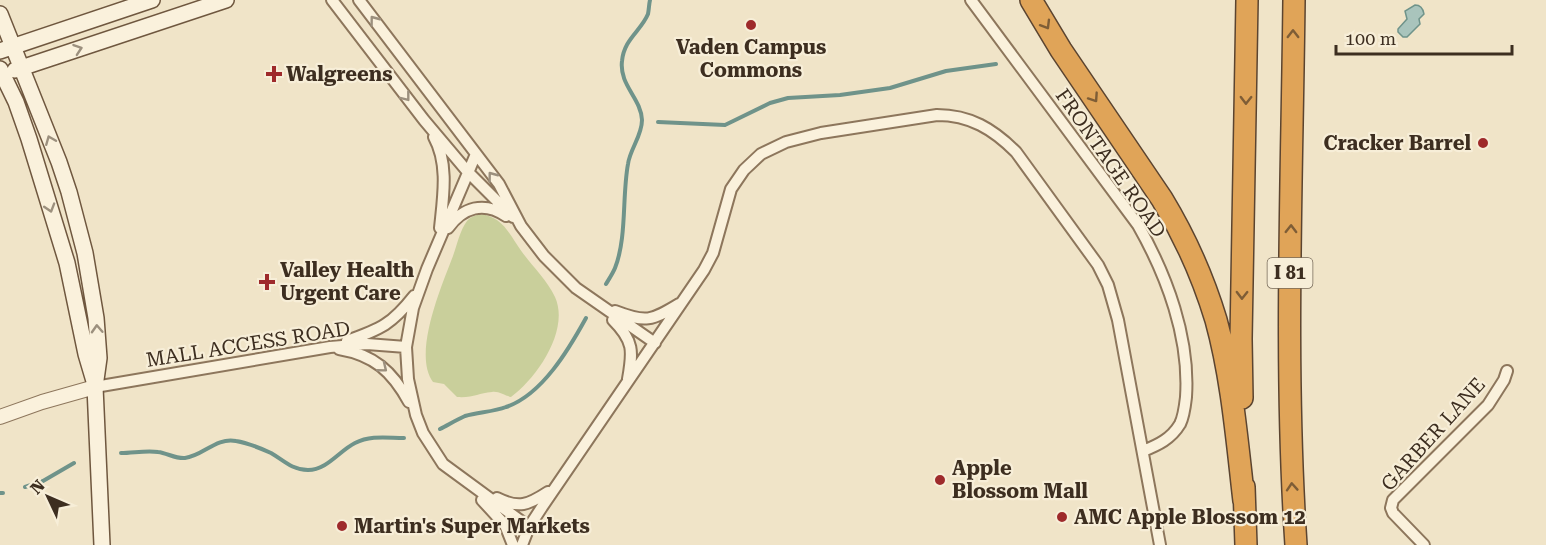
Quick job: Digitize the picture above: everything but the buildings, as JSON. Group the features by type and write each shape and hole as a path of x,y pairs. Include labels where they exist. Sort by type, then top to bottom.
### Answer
{"highway":[{"path":"1031,0 1061,50 1162,199 1176,222 1199,272 1216,320 1229,383 1244,501"},
{"name":"I 81","path":"1246,545 1241,339 1247,0"},
{"name":"I 81","path":"1294,0 1289,389 1290,456 1296,545"}],"main road":[{"path":"7,49 152,0"},
{"path":"95,387 67,263 29,138 16,102 1,72 22,68 226,0"},
{"path":"0,14 7,49 22,68 59,162 80,231 96,318 99,358 95,387 102,545"}],"street":[{"path":"332,0 424,120 467,171 521,226 559,273 598,304 655,343"},
{"path":"359,0 499,184 521,226"},
{"name":"FRONTAGE ROAD","path":"971,0 1138,225 1163,277 1178,321 1185,359 1185,410 1181,421 1169,438 1143,451"},
{"path":"522,545 529,526 683,302 712,253 731,189 744,170 761,154 786,142 821,133 921,116 949,115 975,121 996,133 1016,152 1104,276 1118,320 1160,545"},
{"path":"424,120 438,144 442,158 443,200 439,240"},
{"path":"476,154 418,291 406,347 408,379 416,415 435,454 463,481 529,526"},
{"path":"439,240 454,219 471,208 480,206 499,211 521,226"},
{"path":"330,347 387,325 418,291"},
{"path":"598,304 643,320 658,316 683,302"},
{"path":"598,304 621,328 630,342 632,356 628,382"},
{"name":"MALL ACCESS ROAD","path":"95,387 330,347 367,344 406,347"},
{"path":"330,347 352,351 375,361 384,368 395,380 416,415"},
{"name":"GARBER LANE","path":"1424,545 1393,513 1391,508 1393,500 1488,405 1507,371"},
{"path":"0,417 95,387"},
{"path":"463,481 516,505 528,504 554,489"},
{"path":"463,481 499,517 509,532 513,545"}],"green space":[{"path":"479,214 494,218 505,227 548,285 555,297 558,310 555,338 548,352 531,378 511,397 495,392 457,397 444,384 433,382 427,370 427,337 436,301 462,229 468,220"}],"water":[{"path":"1415,5 1421,7 1424,14 1419,19 1420,24 1407,37 1403,37 1398,29 1407,19 1405,11"}],"waterway":[{"path":"606,284 619,256 628,164 642,120 641,112 622,70 623,53 645,20 650,0"},
{"path":"658,122 725,125 770,103 788,98 840,95 890,88 946,71 996,64"},
{"path":"440,429 465,416 506,407 531,392 543,382 563,357 586,318"},
{"path":"121,453 154,451 185,458 229,440 254,446 292,466 308,470 321,467 361,440 379,437 404,438"},
{"path":"25,487 43,481 74,463"}],"place":[{"name":"Vaden Campus Commons","path":"751,25"},
{"name":"Walgreens","path":"274,74"},
{"name":"Cracker Barrel","path":"1483,143"},
{"name":"Valley Health Urgent Care","path":"267,282"},
{"name":"Apple Blossom Mall","path":"940,480"},
{"name":"AMC Apple Blossom 12","path":"1062,517"},
{"name":"Martin's Super Markets","path":"342,526"}]}
